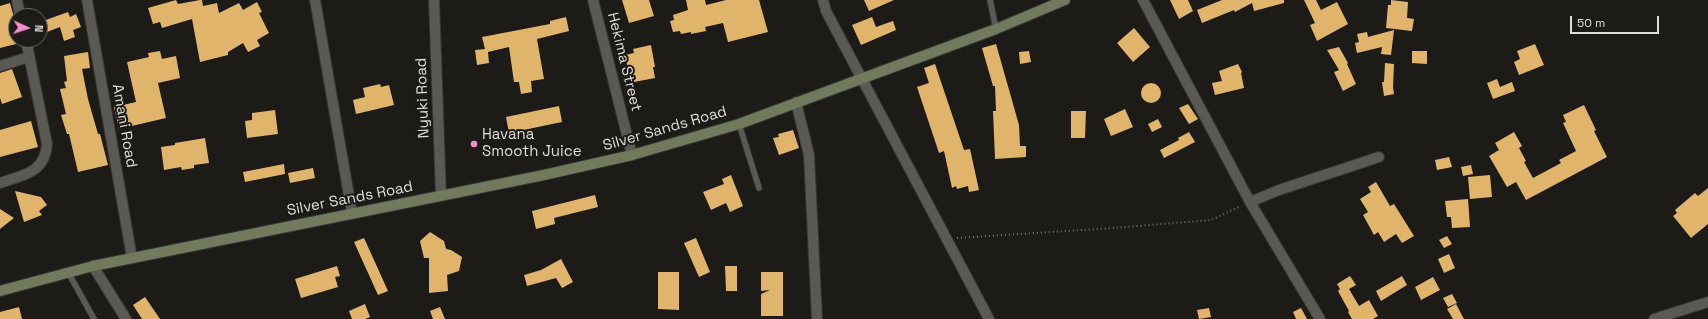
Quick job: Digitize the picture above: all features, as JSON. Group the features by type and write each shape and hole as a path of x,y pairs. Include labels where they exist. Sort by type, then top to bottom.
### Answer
{"street":[{"name":"Amani Road","path":"87,0 132,258"},
{"path":"315,0 352,214"},
{"name":"Nyuki Road","path":"434,0 441,196"},
{"name":"Hekima Street","path":"593,0 632,155"},
{"path":"823,0 826,11 989,319"},
{"name":"Silver Sands Road","path":"0,290 93,266 544,175 632,155 740,124 996,29 1063,0"},
{"path":"1143,0 1250,202 1320,319"},
{"path":"0,184 32,172 39,167 44,160 46,152 47,144 27,48"},
{"path":"0,66 29,57"},
{"path":"796,102 808,155 817,319"},
{"path":"1250,202 1278,190 1379,157"},
{"path":"93,266 126,319"},
{"path":"1654,319 1707,303"}],"lane":[{"path":"990,0 996,29"},
{"path":"740,124 759,188"},
{"path":"68,272 94,319"}],"path":[{"path":"946,239 1211,220 1250,202"}],"building":[{"path":"176,0 178,4 202,0 203,6 217,3 219,13 239,3 243,10 257,2 262,12 259,13 269,33 257,40 260,46 248,52 243,43 228,52 228,55 200,62 192,19 162,28 160,22 153,24 148,8"},
{"path":"622,0 649,0 654,16 629,23"},
{"path":"686,0 705,0 706,5 726,0 759,0 768,32 728,42 723,23 705,27 706,31 691,34 691,32 681,34 680,31 673,32 670,21 674,20 673,15 688,10"},
{"path":"864,0 894,0 869,11"},
{"path":"1170,0 1188,0 1193,11 1179,19"},
{"path":"1222,0 1284,0 1284,3 1254,11 1252,3 1235,12 1234,10 1202,23 1197,10"},
{"path":"1304,0 1316,0 1321,10 1337,2 1348,24 1317,41 1310,25 1315,23"},
{"path":"1391,0 1408,2 1407,18 1414,19 1412,31 1386,28 1388,5 1391,5"},
{"path":"10,3 11,8 8,8 8,46 0,48 0,6"},
{"path":"68,12 70,17 76,14 81,27 73,30 75,37 64,41 60,27 48,32 48,19"},
{"path":"566,17 569,31 537,39 544,79 531,81 532,92 521,94 519,82 514,82 509,47 488,52 489,63 477,65 475,50 485,49 482,37 550,24 550,21"},
{"path":"872,17 876,27 893,21 896,30 861,45 852,25"},
{"path":"1134,28 1150,47 1133,62 1117,43"},
{"path":"1394,30 1391,55 1381,54 1382,47 1357,53 1355,43 1359,42 1357,34 1367,32 1368,37"},
{"path":"996,44 1019,125 1020,146 1026,146 1026,157 995,159 993,111 996,111 995,86 993,86 982,48"},
{"path":"1535,44 1544,65 1519,75 1514,62 1520,59 1517,51"},
{"path":"651,45 655,67 653,67 655,78 634,82 632,73 629,74 625,55 634,53 633,49"},
{"path":"1339,47 1348,63 1347,64 1356,84 1343,91 1334,72 1339,70 1327,50"},
{"path":"160,51 162,59 176,56 180,78 158,83 166,118 119,129 114,107 136,102 127,62 149,57 148,53"},
{"path":"1029,51 1031,62 1020,64 1019,52"},
{"path":"1412,51 1427,51 1427,64 1412,63"},
{"path":"88,52 90,68 82,69 88,99 98,134 100,134 108,165 78,172 69,134 67,134 61,115 66,114 60,89 66,88 64,82 67,81 64,56"},
{"path":"1385,63 1394,64 1394,94 1384,96 1382,82 1384,82"},
{"path":"935,64 964,150 970,149 979,190 969,192 968,186 957,189 956,186 952,188 944,151 939,153 917,87 929,83 924,68"},
{"path":"1238,64 1242,72 1244,88 1215,95 1212,83 1222,81 1219,71"},
{"path":"12,69 22,97 2,104 0,98 0,73"},
{"path":"1497,79 1500,87 1512,82 1515,91 1493,99 1487,83"},
{"path":"1151,83 1158,86 1161,93 1158,100 1151,103 1144,100 1141,93 1144,86"},
{"path":"380,84 381,87 389,85 394,105 356,114 353,100 365,97 363,88"},
{"path":"1188,104 1198,119 1189,124 1179,108"},
{"path":"1584,105 1596,130 1594,131 1607,157 1526,200 1516,182 1507,187 1489,156 1499,150 1495,143 1514,132 1522,146 1519,148 1526,161 1524,162 1533,178 1561,163 1559,160 1576,151 1563,123 1566,122 1563,115"},
{"path":"559,106 562,122 509,133 506,117"},
{"path":"1125,109 1133,127 1111,136 1104,119"},
{"path":"275,110 278,134 247,138 245,121 252,120 252,113"},
{"path":"1071,111 1086,111 1085,138 1071,138"},
{"path":"1158,119 1162,127 1152,132 1148,124"},
{"path":"31,121 38,147 0,157 0,130"},
{"path":"793,130 799,148 779,155 773,138 779,137 778,134"},
{"path":"1189,132 1195,142 1164,158 1160,150 1179,140 1178,138"},
{"path":"205,138 209,163 194,165 194,168 182,170 181,167 164,170 161,147"},
{"path":"1449,157 1452,167 1437,170 1435,160"},
{"path":"284,164 285,174 245,182 243,172"},
{"path":"1471,165 1473,174 1463,176 1461,167"},
{"path":"313,168 315,178 290,183 288,173"},
{"path":"731,175 743,206 730,212 726,203 711,210 703,192 724,184 722,179"},
{"path":"1490,175 1492,197 1470,199 1468,177"},
{"path":"1376,182 1390,206 1394,204 1414,236 1402,243 1396,234 1384,242 1378,232 1374,235 1363,215 1368,212 1360,199 1371,192 1368,187"},
{"path":"1708,188 1708,224 1691,238 1673,216 1677,213 1675,210 1695,193 1698,196"},
{"path":"15,191 41,197 47,205 39,211 42,215 24,222"},
{"path":"595,195 598,207 554,218 555,224 536,229 532,211"},
{"path":"1468,199 1470,227 1452,228 1451,217 1447,217 1445,201"},
{"path":"0,209 14,218 0,229"},
{"path":"430,232 444,241 446,249 451,250 462,257 459,271 447,275 448,291 429,293 429,258 424,258 420,241"},
{"path":"1447,236 1452,244 1444,248 1439,240"},
{"path":"364,238 388,291 378,295 354,242"},
{"path":"696,238 710,272 699,277 684,243"},
{"path":"1449,254 1455,268 1444,273 1438,259"},
{"path":"561,259 573,282 562,288 556,278 527,286 524,275 541,270"},
{"path":"337,266 340,276 335,277 338,287 301,298 295,279"},
{"path":"725,266 737,266 737,291 726,291"},
{"path":"658,272 679,272 679,310 658,309"},
{"path":"761,272 783,272 783,316 761,316 761,294 770,290 761,291"},
{"path":"1350,276 1356,285 1349,289 1359,306 1369,300 1378,316 1373,319 1352,319 1338,291 1340,289 1337,284"},
{"path":"1402,276 1407,285 1381,301 1376,291"},
{"path":"1433,277 1440,290 1421,300 1415,287"},
{"path":"1452,294 1457,303 1448,307 1443,298"},
{"path":"145,297 160,319 142,319 133,305"},
{"path":"365,304 370,317 365,319 352,319 349,311"},
{"path":"1456,304 1464,319 1453,319 1447,309"},
{"path":"19,307 22,319 0,319 0,312"},
{"path":"440,307 445,319 433,319 430,311"},
{"path":"1209,308 1211,317 1199,319 1197,310"},
{"path":"1301,308 1307,319 1296,319 1293,312"}],"place":[{"name":"Havana Smooth Juice","path":"474,144"}]}
